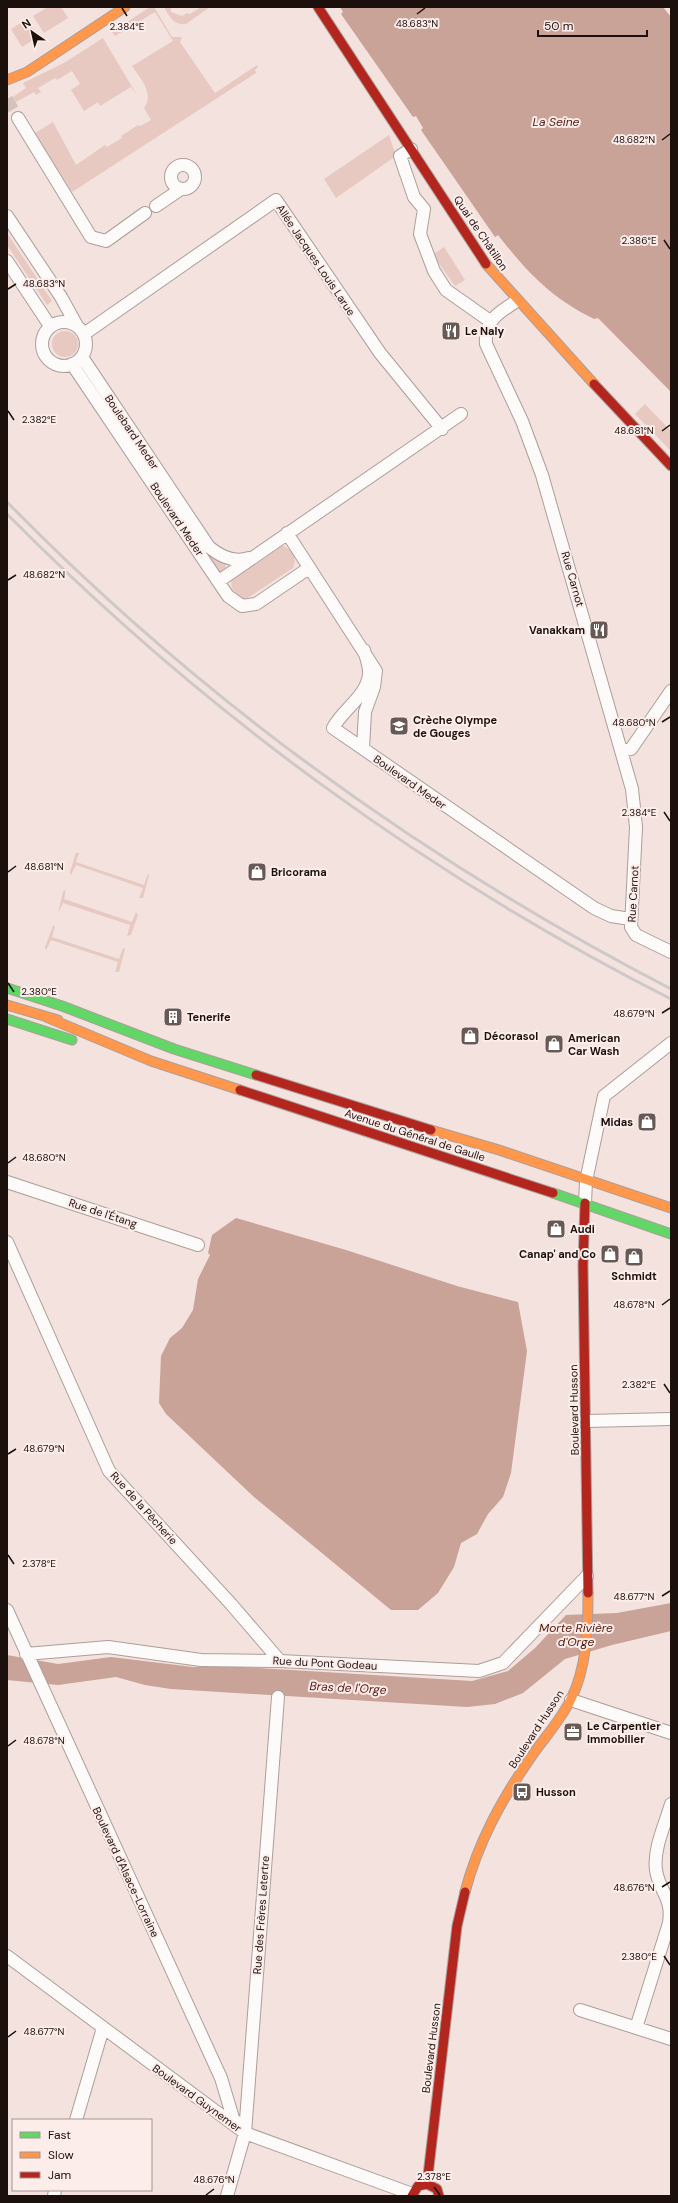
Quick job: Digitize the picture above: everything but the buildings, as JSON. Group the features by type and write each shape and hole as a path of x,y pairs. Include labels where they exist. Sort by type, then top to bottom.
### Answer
{"main road":[{"path":"7,80 28,72 59,49 125,7"},
{"name":"Quai de Châtillon","path":"318,7 486,264 517,301 671,466"},
{"path":"7,70 59,49"},
{"name":"Avenue du Général de Gaulle","path":"7,988 62,1006 174,1049 372,1112 499,1150 586,1181 671,1208"},
{"name":"Avenue du Général de Gaulle","path":"7,1005 46,1017 174,1049"},
{"name":"Avenue du Général de Gaulle","path":"46,1017 151,1061"},
{"name":"Avenue du Général de Gaulle","path":"7,1020 82,1043 151,1061 585,1203 671,1234"},
{"name":"Boulevard Husson","path":"427,2184 457,1926 464,1893 487,1831 504,1799 571,1700 579,1683 585,1662 589,1611 587,1576 587,1421 582,1247 585,1203"},
{"path":"412,2195 418,2186 427,2184 437,2189 439,2196"}],"street":[{"path":"18,118 90,237 106,241 145,214"},
{"path":"411,149 400,156 414,197 424,209 420,234 434,271 446,290 490,321 498,313 517,301"},
{"path":"156,206 181,189"},
{"name":"Allée Jacques Louis Larue","path":"80,330 276,200 380,353 442,429"},
{"path":"7,216 61,297 80,330 86,346 77,361 58,365 47,358 42,345 43,338 50,326 64,322 80,330"},
{"path":"7,261 50,326"},
{"name":"Rue Carnot","path":"490,321 485,334 487,351 522,421 542,475 622,751 633,795 636,827 634,894 630,919 631,927 636,935 671,952"},
{"name":"Boulebard Meder","path":"77,361 209,547 224,557 235,560 252,557"},
{"name":"Boulevard Meder","path":"77,361 228,596 242,606 256,604 309,568"},
{"path":"218,581 442,429 461,414"},
{"name":"Boulevard Meder","path":"287,533 375,666 377,676 365,712 363,748 594,908 611,916 630,919"},
{"path":"363,748 333,728 338,718 357,698 368,679 369,673 364,650"},
{"path":"622,751 631,749 671,691"},
{"path":"585,1203 586,1181 604,1096 671,1043"},
{"name":"Rue de l'Étang","path":"7,1182 198,1245"},
{"name":"Rue de la Pêcherie","path":"7,1242 109,1471 280,1661"},
{"path":"587,1421 671,1419"},
{"name":"Rue du Pont Godeau","path":"26,1654 108,1647 201,1660 280,1661 479,1672 503,1663 587,1576"},
{"name":"Boulevard d'Alsace-Lorraine","path":"7,1610 221,2078 233,2118 245,2133"},
{"name":"Rue des Frères Letertre","path":"227,2196 245,2133 278,1697"},
{"path":"571,1700 671,1733"},
{"path":"636,2028 669,1923 671,1910 656,1872 656,1860 671,1804"},
{"name":"Boulevard Guynemer","path":"7,1956 245,2133 412,2195"},
{"path":"580,2010 671,2039"},
{"path":"76,2119 103,2028"}],"shaded area":[{"path":"48,7 61,7 68,18 44,33 33,16"},
{"path":"150,7 154,7 172,37 182,37 180,42 215,93 257,65 258,67 255,70 256,73 72,192 35,133 53,122 76,165 105,145 107,147 122,138 121,136 138,125 140,126 151,120 144,108 148,97 145,86 132,66 173,41 155,12 115,36 112,32"},
{"path":"164,7 171,7 171,12 182,16 187,13 190,14 201,7 210,7 186,24 182,24 172,20"},
{"path":"27,19 38,37 22,47 11,29"},
{"path":"103,38 138,97 131,87 100,106 98,102 84,111 71,90 80,84 72,71 57,80 55,78 38,88 41,92 36,95 34,92 16,102 13,97 26,88 23,83 64,63"},
{"path":"389,135 396,156 336,198 324,179"},
{"path":"7,233 52,301 47,305 7,245"},
{"path":"444,247 465,280 455,286 434,254"},
{"path":"65,331 74,335 78,344 74,353 65,357 56,353 52,344 56,335"},
{"path":"645,404 671,431 670,450 635,414"},
{"path":"281,545 293,554 295,560 293,568 246,599 236,595 232,587 231,580"},
{"path":"201,549 225,562 226,567 224,571 218,573"},
{"path":"76,853 79,853 76,862 144,885 148,874 143,898 139,898 143,888 76,865 71,875 70,872"},
{"path":"66,889 64,899 132,922 136,912 138,915 131,935 127,936 130,925 63,903 58,913 63,892"},
{"path":"53,926 55,926 52,937 119,959 123,948 125,949 119,972 115,972 118,962 51,940 46,950 45,947"}],"water":[{"name":"La Seine","path":"340,7 663,7 671,17 671,392 598,318 594,319 578,311 552,293 519,261 498,235 495,237 421,130 423,128 416,116 413,117 341,14 343,12"},
{"path":"236,1218 346,1250 457,1286 518,1302 527,1351 511,1473 503,1497 488,1514 477,1534 461,1543 454,1567 438,1593 418,1610 391,1610 254,1497 166,1414 159,1403 161,1356 170,1338 182,1328 193,1310 198,1279 210,1255 208,1253 212,1235"},
{"name":"Morte Rivière d'Orge","path":"671,1603 671,1631 612,1645 565,1659 523,1693 495,1704 467,1707 171,1689 145,1685 116,1677 58,1685 7,1680 7,1655 58,1664 111,1657 193,1667 243,1667 472,1681 508,1671 535,1648 566,1615 617,1613"}],"tunnel":[{"path":"7,99 18,118"}],"railway":[{"path":"7,502 81,574 158,643 237,709 320,772 404,831 491,887 580,940 671,989"},
{"path":"7,514 81,586 158,655 237,720 320,783 404,842 491,898 580,951 671,999"}],"traffic: fast":[{"path":"7,988 62,1006 174,1049 256,1075"},
{"path":"7,1019 72,1040"},
{"path":"553,1193 671,1234"}],"traffic: slow":[{"path":"7,80 27,72 125,7"},
{"path":"486,264 594,384"},
{"path":"7,1005 58,1020"},
{"path":"46,1017 151,1061 240,1090"},
{"path":"431,1130 499,1150 671,1208"},
{"path":"465,1892 470,1874 484,1838 501,1805 531,1757 562,1714 576,1687 586,1647 588,1593"}],"traffic: jam":[{"path":"318,7 486,264"},
{"path":"594,384 671,466"},
{"path":"256,1075 431,1130"},
{"path":"240,1090 553,1193"},
{"path":"585,1203 583,1265 588,1593"},
{"path":"427,2184 457,1926 465,1892"},
{"path":"412,2196 418,2186 427,2184 437,2189 439,2196"}],"place":[{"name":"Le Naly","path":"451,331"},
{"name":"Vanakkam","path":"599,630"},
{"name":"Crèche Olympe de Gouges","path":"399,726"},
{"name":"Bricorama","path":"257,872"},
{"name":"Tenerife","path":"173,1017"},
{"name":"Décorasol","path":"470,1036"},
{"name":"American Car Wash","path":"554,1044"},
{"name":"Midas","path":"647,1122"},
{"name":"Audi","path":"556,1229"},
{"name":"Canap' and Co","path":"610,1254"},
{"name":"Schmidt","path":"634,1257"},
{"name":"Le Carpentier Immobilier","path":"573,1732"},
{"name":"Husson","path":"522,1792"}],"water label":[{"name":"Bras de l'Orge","path":"348,1688"}]}
